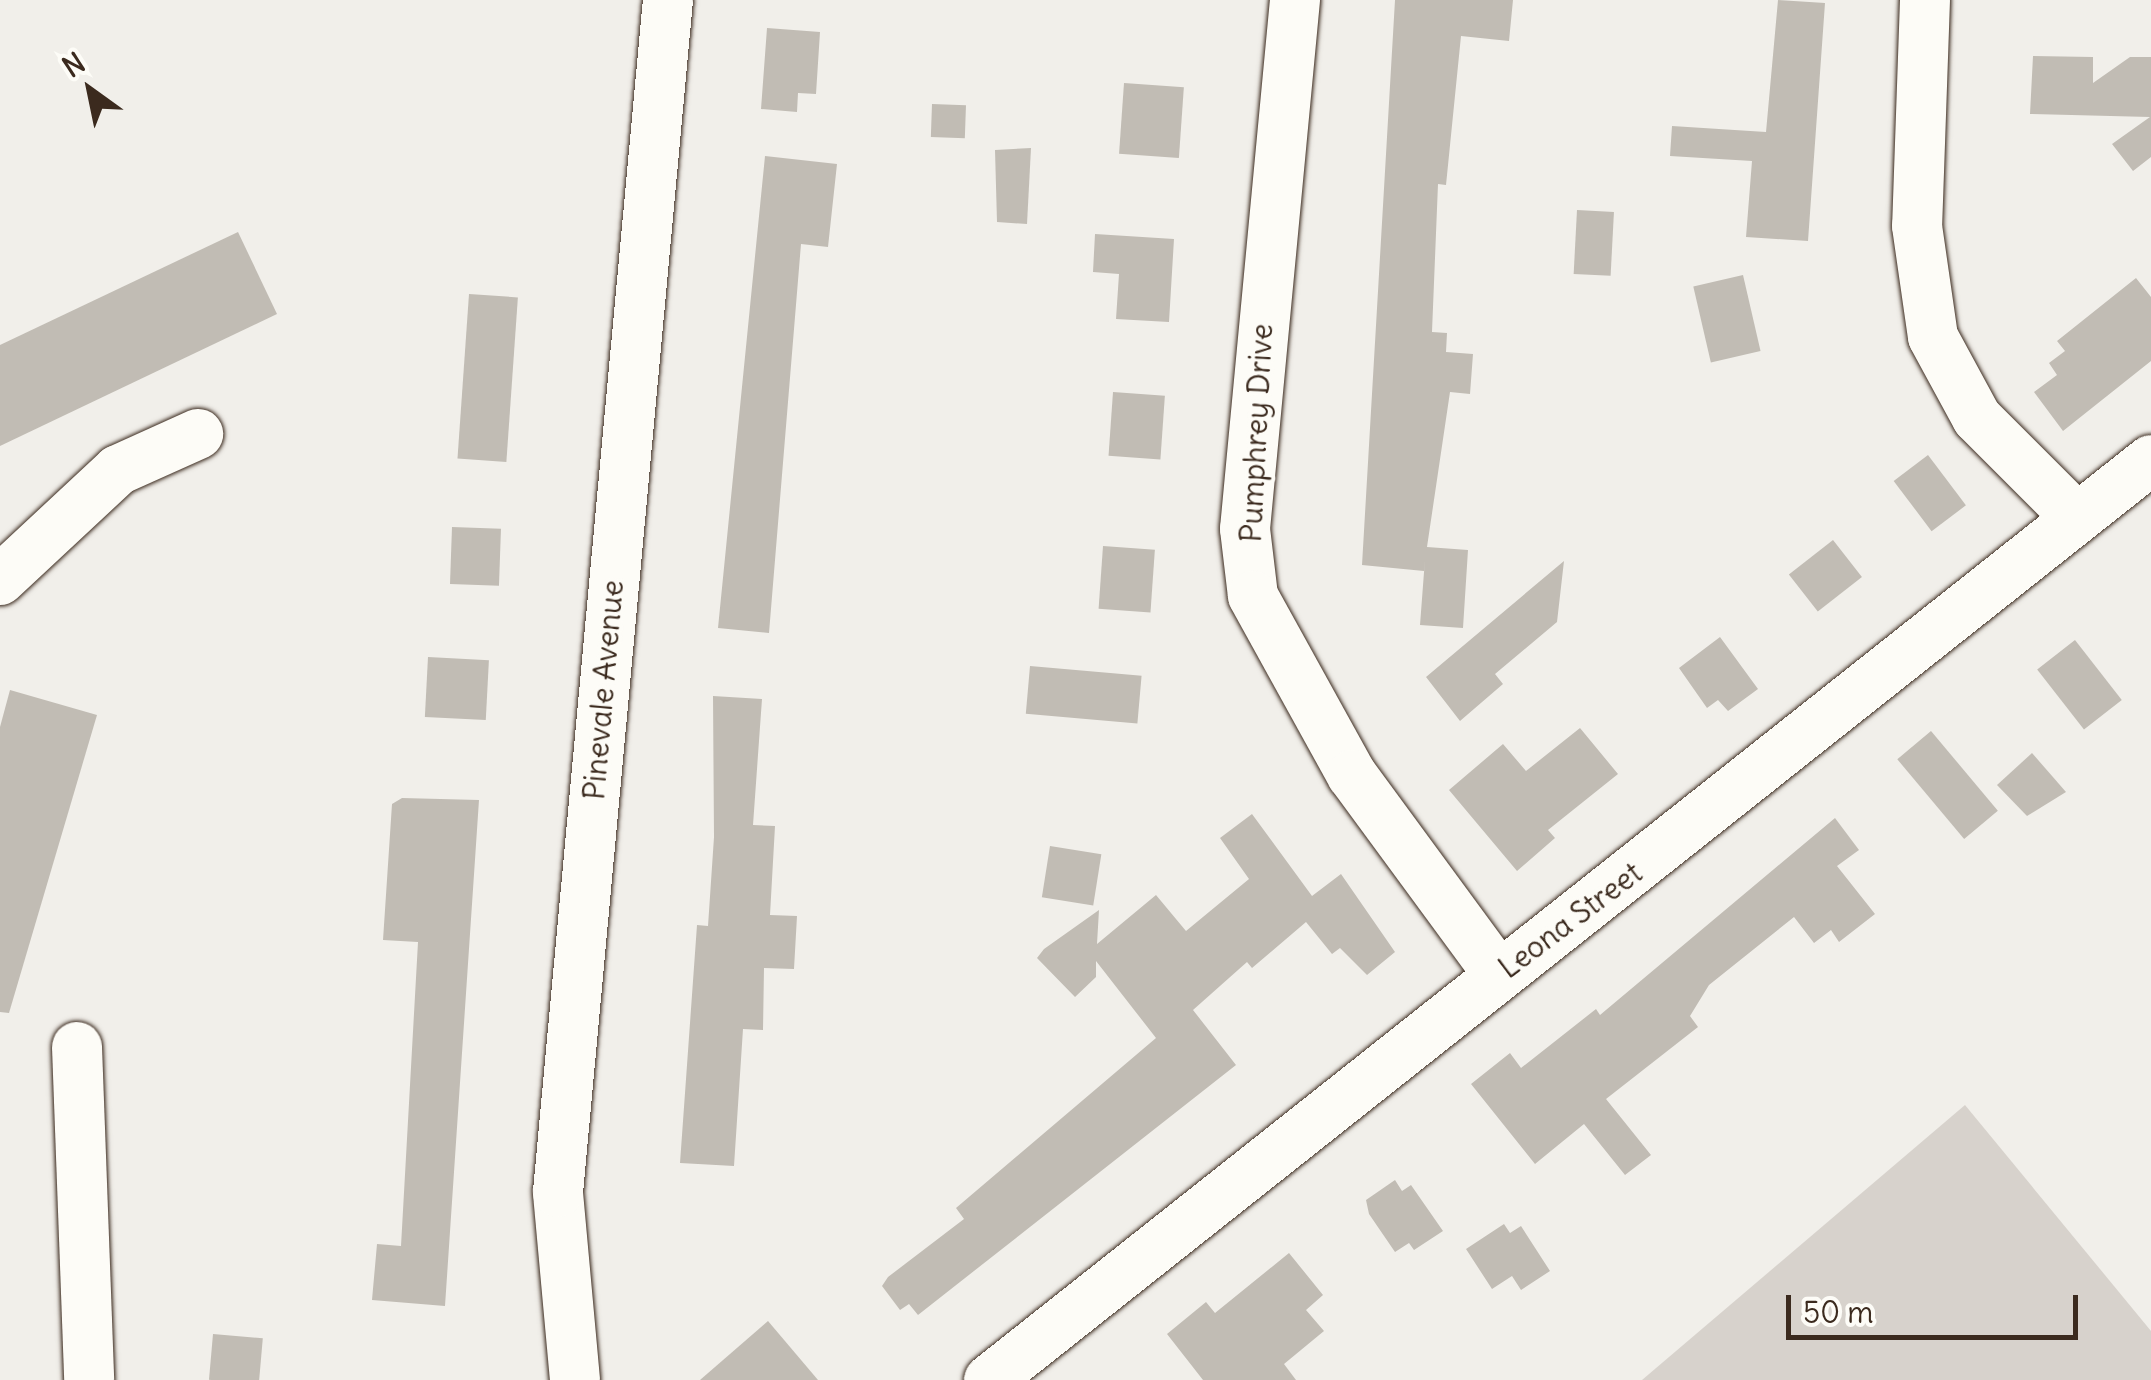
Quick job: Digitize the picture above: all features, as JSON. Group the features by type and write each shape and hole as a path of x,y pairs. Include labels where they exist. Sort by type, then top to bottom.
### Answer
{"street":[{"name":"Pinevale Avenue","path":"575,1380 558,1192 668,0"},
{"name":"Pumphrey Drive","path":"1295,0 1246,530 1253,596 1352,774 1498,974"},
{"path":"1925,0 1917,226 1933,337 1977,418 2076,516"},
{"path":"0,580 118,470 198,434"},
{"name":"Leona Street","path":"988,1380 1498,974 1710,815 2076,516 2151,460"},
{"path":"77,1047 89,1380"}],"shaded area":[{"path":"1965,1105 2151,1331 2151,1380 1642,1380"}],"building":[{"path":"1395,0 1513,0 1509,41 1461,36 1446,185 1438,184 1432,332 1447,333 1446,352 1473,354 1470,394 1450,392 1427,547 1468,550 1463,628 1420,625 1425,559 1424,571 1362,565"},
{"path":"1778,0 1825,3 1808,241 1746,237 1752,161 1670,156 1672,126 1766,132"},
{"path":"767,28 820,32 816,94 798,93 797,112 761,109"},
{"path":"2033,56 2093,57 2093,83 2130,57 2151,57 2151,157 2133,171 2112,144 2150,117 2030,114"},
{"path":"1124,83 1184,87 1179,158 1119,154"},
{"path":"932,104 966,105 965,138 931,137"},
{"path":"1031,148 1027,224 997,222 995,150"},
{"path":"765,156 837,164 828,247 801,244 769,633 718,628"},
{"path":"1577,210 1614,212 1611,276 1574,274"},
{"path":"238,232 277,314 0,446 0,345"},
{"path":"1095,234 1174,239 1169,322 1116,319 1119,274 1093,272"},
{"path":"1743,275 1761,351 1711,362 1693,286"},
{"path":"2136,278 2151,297 2151,361 2063,431 2034,392 2057,375 2049,363 2065,351 2057,341"},
{"path":"469,294 518,297 506,462 457,459"},
{"path":"1113,392 1165,396 1160,459 1109,456"},
{"path":"1928,455 1966,505 1932,531 1894,481"},
{"path":"452,527 501,529 499,586 450,584"},
{"path":"1833,540 1862,577 1818,612 1789,574"},
{"path":"1103,546 1155,550 1150,612 1099,609"},
{"path":"1564,561 1557,622 1495,674 1503,684 1460,721 1426,677"},
{"path":"1720,637 1758,689 1728,711 1718,700 1707,708 1679,668"},
{"path":"2075,640 2122,700 2084,729 2037,670"},
{"path":"428,657 489,660 486,720 425,717"},
{"path":"1030,666 1142,676 1137,724 1026,714"},
{"path":"10,690 97,715 9,1013 0,1012 0,727"},
{"path":"713,696 762,699 753,825 775,826 770,915 797,916 794,969 764,968 763,1030 743,1029 734,1166 680,1163 697,925 708,926 714,837"},
{"path":"1580,728 1618,774 1548,830 1555,838 1517,871 1449,790 1503,744 1526,771"},
{"path":"1931,731 1998,811 1964,839 1897,759"},
{"path":"2032,753 2066,792 2027,816 1997,785"},
{"path":"402,798 479,800 445,1306 372,1300 377,1244 401,1246 418,942 383,940 392,804"},
{"path":"1252,814 1312,896 1341,874 1395,952 1367,975 1340,948 1332,954 1306,922 1252,968 1247,962 1193,1010 1236,1065 918,1315 909,1304 900,1310 882,1286 888,1277 964,1219 956,1208 1156,1038 1096,961 1096,977 1075,997 1037,958 1099,910 1097,944 1156,895 1186,931 1249,879 1220,838"},
{"path":"1835,818 1859,850 1837,866 1875,914 1839,942 1831,930 1814,943 1794,917 1709,985 1690,1016 1698,1027 1606,1099 1651,1155 1625,1175 1584,1124 1535,1164 1471,1084 1510,1053 1521,1068 1596,1009 1600,1015"},
{"path":"1050,846 1101,854 1093,905 1042,897"},
{"path":"1395,1180 1402,1191 1411,1185 1443,1231 1414,1250 1409,1243 1395,1252 1369,1214 1366,1200"},
{"path":"1504,1224 1510,1233 1521,1226 1550,1271 1521,1290 1512,1276 1492,1289 1466,1249"},
{"path":"1289,1253 1323,1295 1306,1310 1324,1331 1284,1364 1296,1380 1203,1380 1167,1334 1206,1302 1215,1313"},
{"path":"768,1321 818,1380 700,1380"},
{"path":"213,1334 263,1338 259,1380 209,1380"}]}
